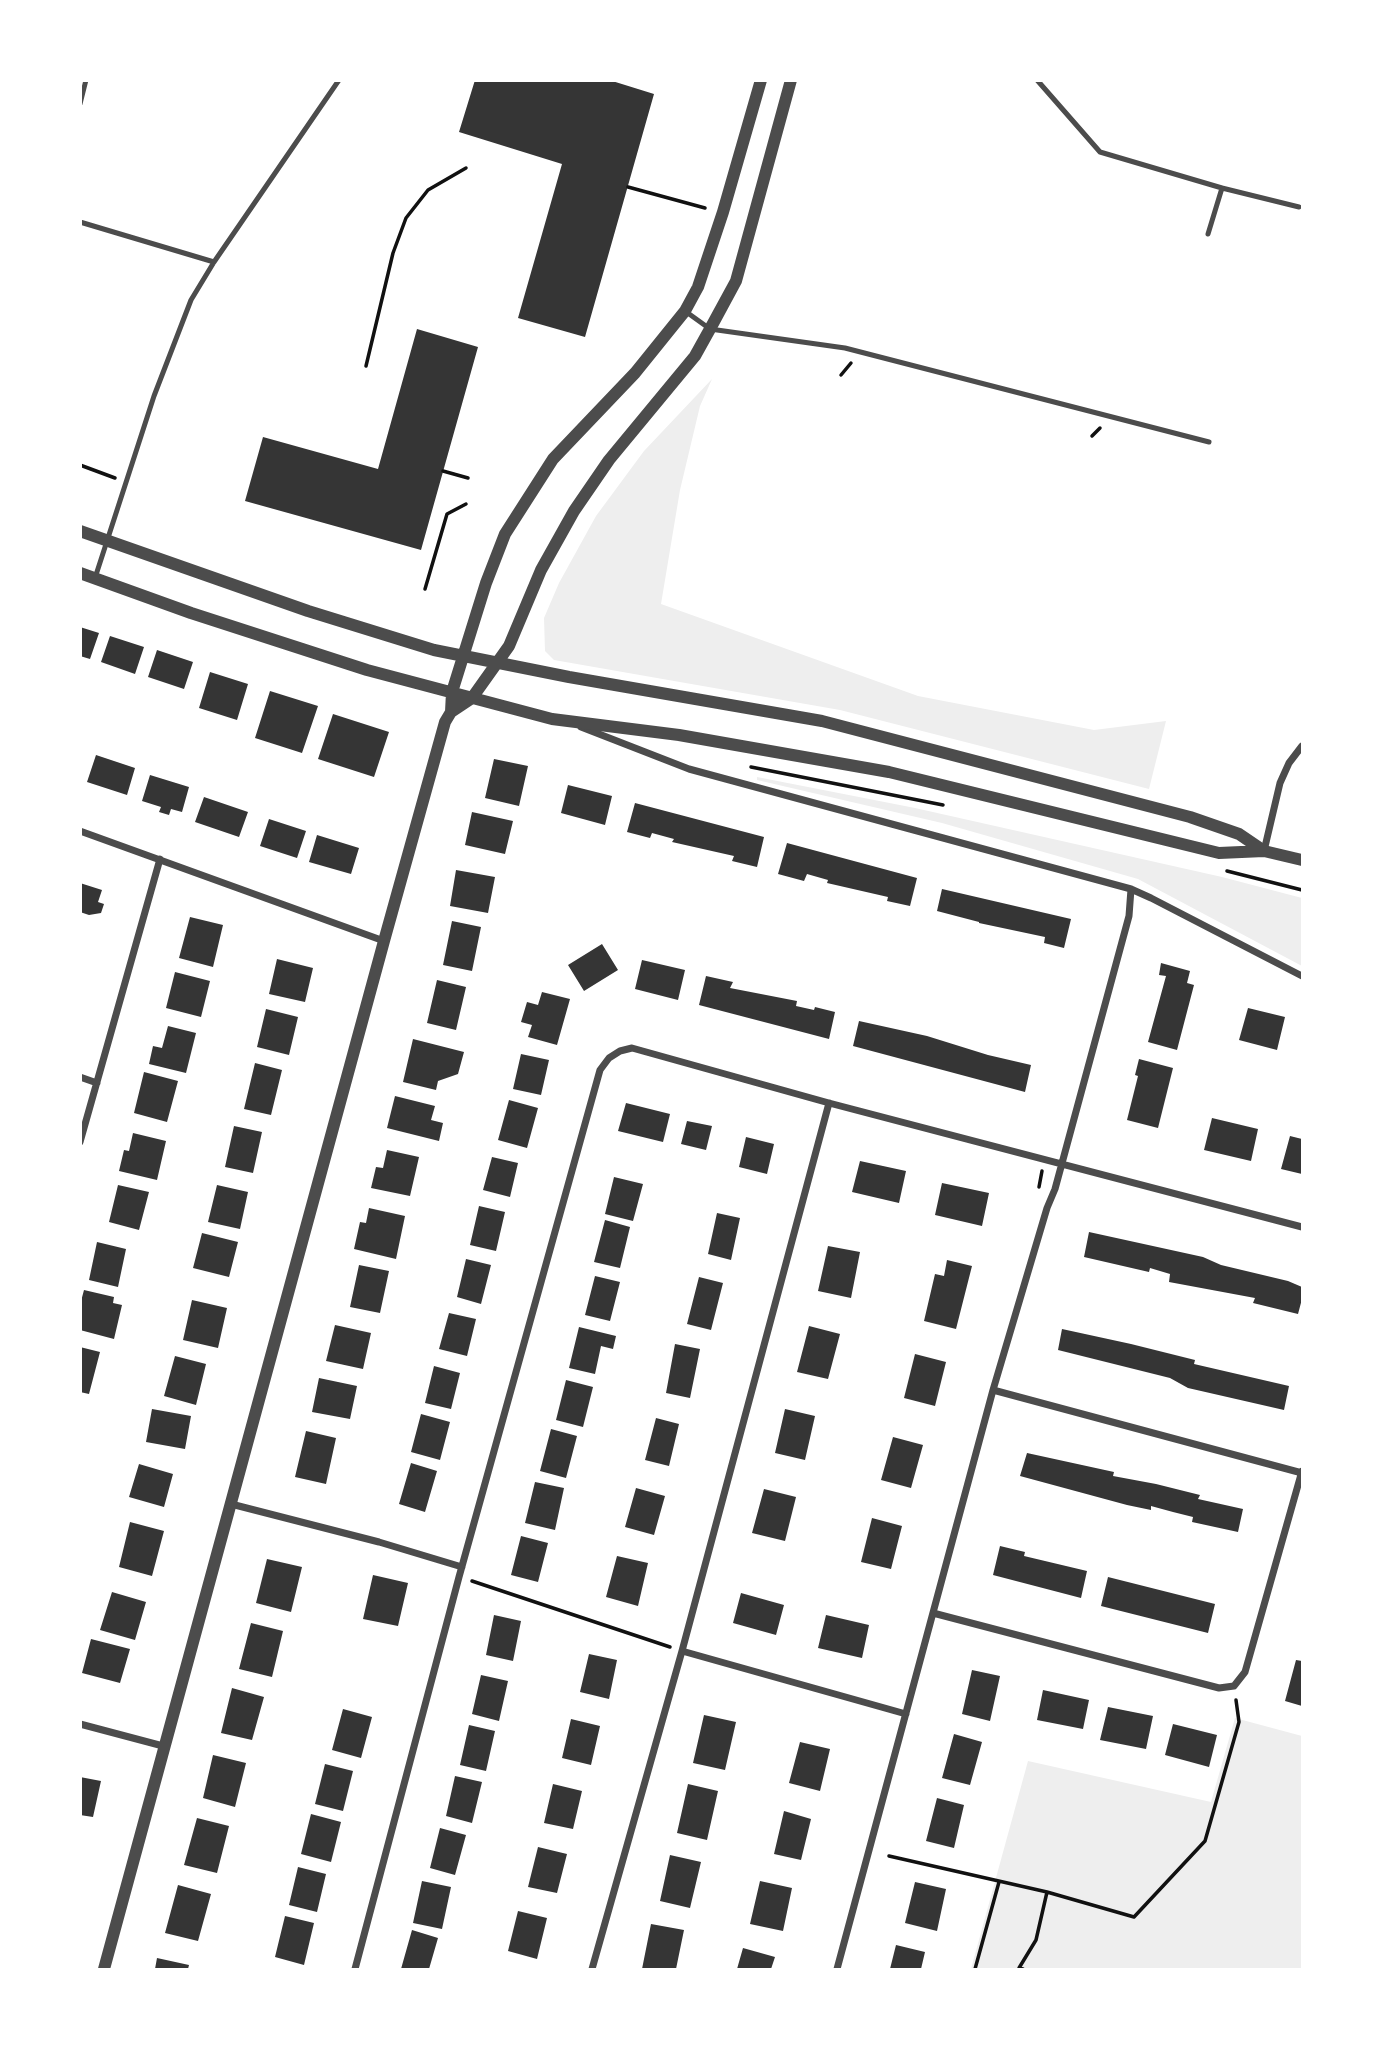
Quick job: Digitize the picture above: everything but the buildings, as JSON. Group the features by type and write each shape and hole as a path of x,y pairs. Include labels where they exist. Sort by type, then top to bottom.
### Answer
{"street":[{"path":"451,712 452,692 497,551 537,482 553,459 635,373 685,311 698,287 761,80"},
{"path":"104,1969 445,722 451,712 472,698 509,646 541,570 574,511 610,460 695,356 736,281 792,80"},
{"path":"80,531 308,611 434,650 496,664 822,721 1190,817 1239,834 1265,851"},
{"path":"80,573 191,613 367,670 579,726 689,769 1131,889 1303,976"},
{"path":"552,719 679,736 889,772 1219,853 1265,851 1303,860"},
{"path":"1265,851 1280,783 1289,763 1303,746"},
{"path":"80,831 384,941"},
{"path":"80,1142 160,859"},
{"path":"837,1969 993,1390 1061,1164 1129,916 1131,889"},
{"path":"355,1969 462,1567 600,1070 609,1058 632,1048 829,1103 1303,1227"},
{"path":"80,1077 97,1083"},
{"path":"592,1969 682,1651 829,1103"},
{"path":"933,1613 1219,1688 1234,1686 1245,1672 1302,1472 993,1390"},
{"path":"231,1504 379,1542 462,1567"},
{"path":"682,1651 906,1714"},
{"path":"80,1724 163,1746"}],"lane":[{"path":"80,104 86,80"},
{"path":"95,578 154,396 191,300 214,262 339,80"},
{"path":"1037,80 1100,152 1222,188 1299,207"},
{"path":"1208,234 1222,188"},
{"path":"80,222 214,262"},
{"path":"685,311 710,329 845,348 1209,442"}],"path":[{"path":"366,366 393,253 406,218 428,190 466,168"},
{"path":"628,187 705,208"},
{"path":"80,466 127,482"},
{"path":"443,471 468,478"},
{"path":"425,589 447,514 466,505"},
{"path":"746,766 947,806"},
{"path":"851,793 852,786"},
{"path":"1216,868 1303,890"},
{"path":"460,1577 682,1651"},
{"path":"889,1856 1046,1892 1134,1917 1205,1841 1239,1722 1234,1686"},
{"path":"975,1969 999,1882"},
{"path":"1023,1969 1019,1968 1036,1940 1046,1892"}],"shaded area":[{"path":"712,379 700,406 680,490 661,604 918,696 1094,730 1166,721 1149,789 840,710 554,660 545,651 544,618 559,583 596,516 644,451"},
{"path":"757,777 915,808 1222,877 1302,898 1302,966 1138,879 942,823 757,780"},
{"path":"1235,1718 1302,1736 1302,1969 971,1969 1028,1761 1211,1802"}]}
